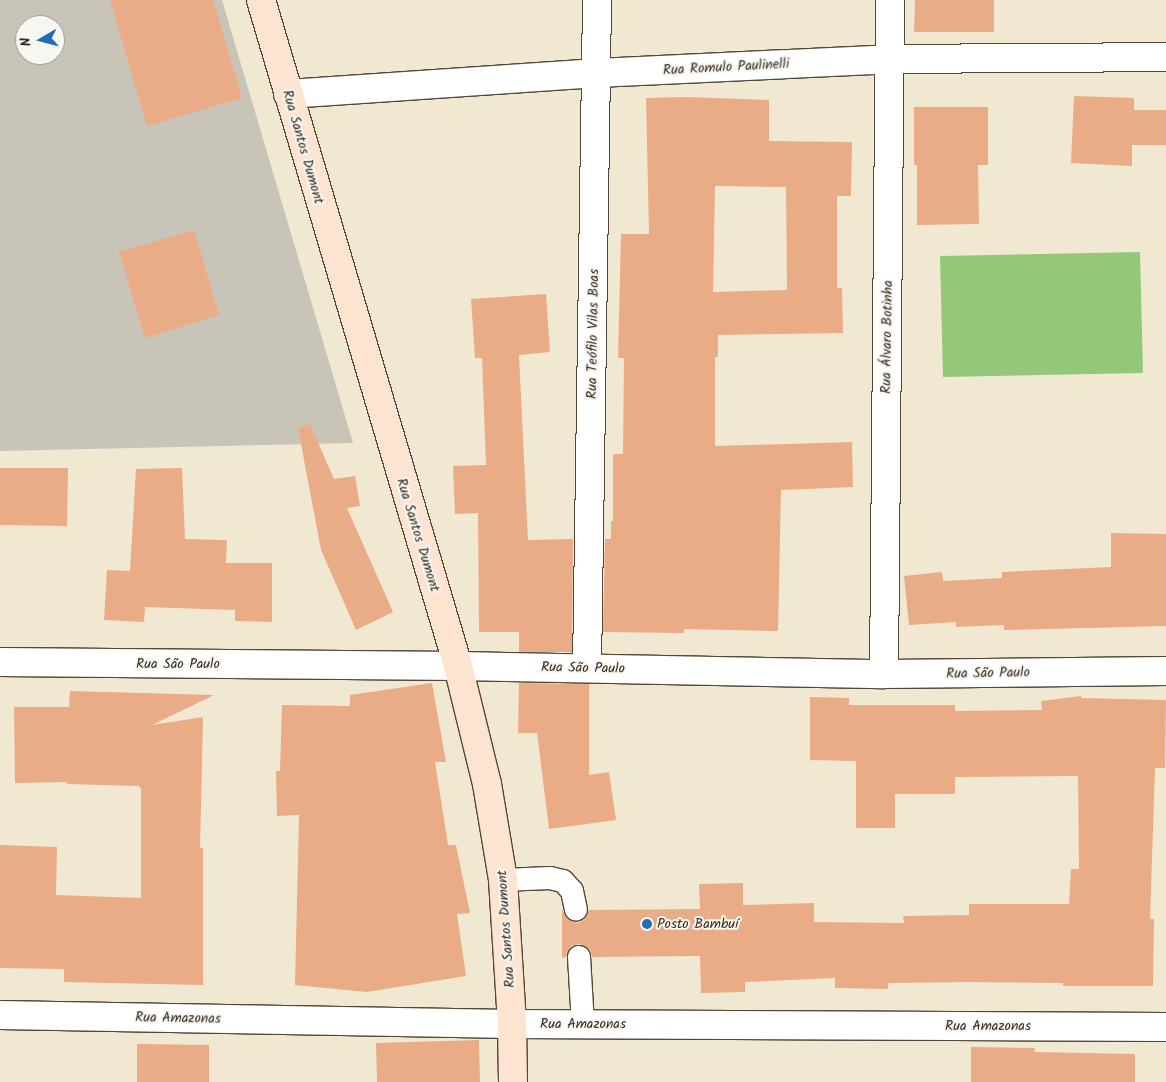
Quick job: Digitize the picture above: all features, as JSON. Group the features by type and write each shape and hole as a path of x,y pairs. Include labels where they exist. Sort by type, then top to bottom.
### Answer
{"main road":[{"name":"Rua Santos Dumont","path":"261,0 458,666 487,784 503,880 512,1024 513,1082"}],"street":[{"name":"Rua Teófilo Vilas Boas","path":"588,668 597,0"},
{"name":"Rua Álvaro Botinha","path":"884,674 890,0"},
{"name":"Rua Romulo Paulinelli","path":"288,94 597,72 890,59 1166,57"},
{"name":"Rua São Paulo","path":"0,662 458,666 884,674 1166,671"},
{"name":"Rua Amazonas","path":"0,1015 512,1024 1166,1027"}],"lane":[{"path":"503,880 550,878 563,881 572,891 576,910"},
{"path":"580,957 583,1024"}],"shaded area":[{"path":"0,0 222,0 353,443 0,451"}],"green space":[{"path":"1140,252 1143,373 943,377 940,256"}],"building":[{"path":"110,0 213,0 242,98 147,126"},
{"path":"915,0 994,0 994,32 914,32"},
{"path":"1074,96 1134,98 1134,110 1166,110 1166,145 1132,145 1132,166 1071,163"},
{"path":"686,97 769,100 769,141 852,142 851,196 837,196 837,288 842,288 843,333 718,335 718,357 715,357 715,446 852,442 853,487 781,490 778,631 684,629 684,633 603,632 605,539 611,539 611,521 613,521 613,454 623,454 624,358 618,358 621,234 649,234 646,98","holes":["715,186 786,187 787,290 713,292"]},
{"path":"914,107 988,107 988,165 978,165 979,224 917,225 917,165 914,165"},
{"path":"194,230 219,315 145,338 119,252"},
{"path":"546,294 550,352 519,355 528,540 573,539 572,652 519,652 519,632 479,632 478,513 455,514 453,466 486,465 482,358 475,358 471,299"},
{"path":"310,424 334,479 355,476 360,506 347,508 393,612 356,630 321,550 298,428"},
{"path":"0,468 68,468 67,526 0,525"},
{"path":"182,468 185,539 227,540 226,563 272,563 272,622 235,621 235,610 145,607 144,622 104,620 107,570 130,571 136,469"},
{"path":"1111,533 1166,534 1166,626 1004,630 1004,625 956,627 956,622 909,625 904,576 942,572 943,581 1002,578 1002,572 1111,567"},
{"path":"432,683 446,762 435,762 448,845 456,845 470,913 457,914 466,976 367,992 295,985 299,815 277,816 276,771 280,771 282,705 350,706 350,695"},
{"path":"519,683 589,684 589,775 609,772 616,820 549,829 537,733 518,733"},
{"path":"70,691 214,695 152,725 203,717 200,848 203,848 203,985 64,982 64,969 0,968 0,845 57,847 56,895 141,898 141,789 139,786 67,784 67,782 15,783 14,707 69,707"},
{"path":"1081,696 1081,698 1166,700 1165,768 1155,768 1150,919 1154,919 1153,986 1063,986 1063,983 969,982 888,983 888,989 835,988 835,978 745,982 745,992 701,993 700,956 592,957 590,949 579,944 571,946 566,957 562,958 562,910 567,919 578,923 585,919 589,910 700,909 699,884 743,883 743,905 814,903 814,922 904,923 903,916 969,915 969,904 1069,904 1071,869 1079,869 1078,776 955,777 955,794 895,794 895,828 856,828 856,761 810,760 810,697 849,698 849,705 955,705 955,711 1042,710 1041,701"},
{"path":"479,1040 480,1082 377,1082 376,1043"},
{"path":"137,1044 209,1045 209,1082 137,1082"},
{"path":"971,1047 1035,1048 1034,1052 1135,1054 1135,1082 971,1082"}],"place":[{"name":"Posto Bambuí","path":"647,924"}]}
